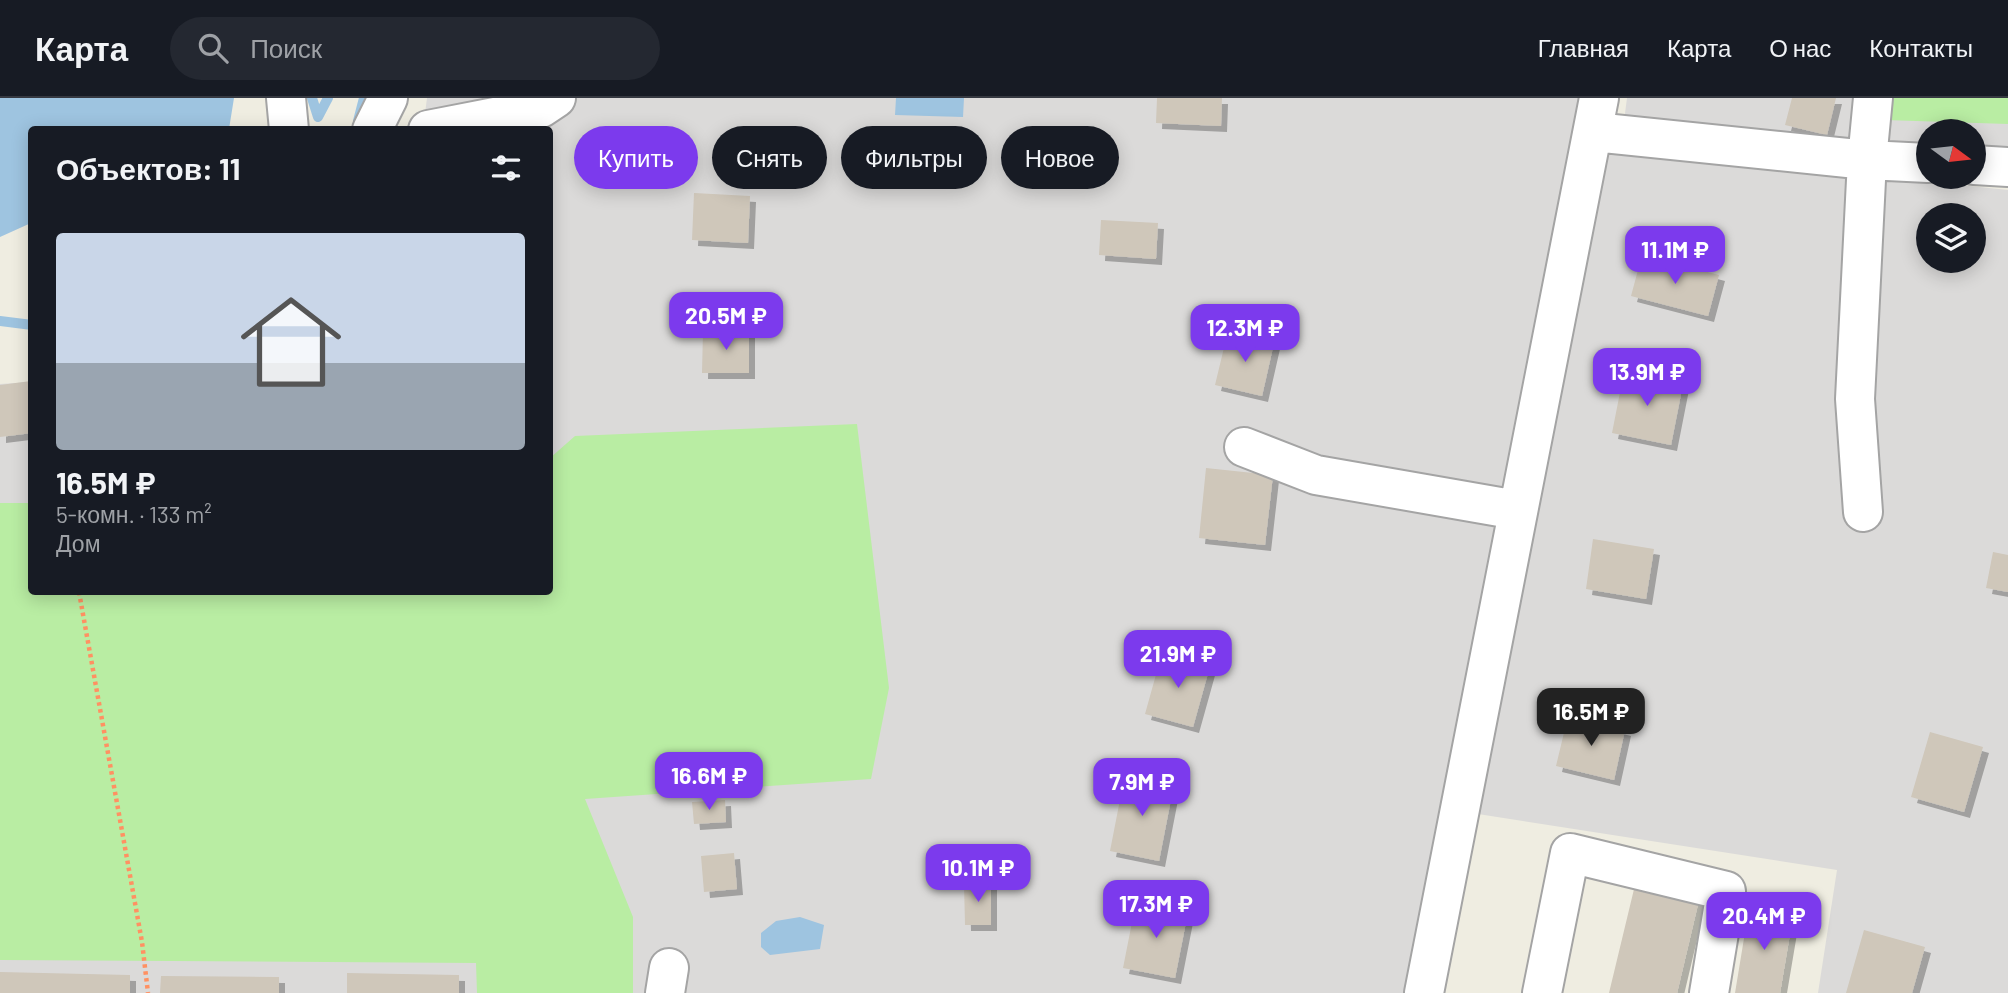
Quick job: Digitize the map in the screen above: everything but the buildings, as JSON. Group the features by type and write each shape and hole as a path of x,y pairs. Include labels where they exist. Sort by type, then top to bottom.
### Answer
{"street":[{"path":"286,98 289,126"},
{"path":"374,126 388,98"},
{"path":"449,126 541,108 556,98"},
{"path":"1863,512 1855,400 1867,160 1873,98"},
{"path":"1424,993 1596,115 1867,160 1916,162"},
{"path":"1986,166 2008,167"},
{"path":"1244,447 1316,475 1517,510"},
{"path":"1542,993 1570,853 1727,891 1709,993"}],"path":[{"path":"80,595 142,942 148,993"}],"shaded area":[{"path":"427,98 1581,98 1405,993 0,993 0,384 28,382 28,595 553,595 553,126 423,126"},
{"path":"1627,98 2008,98 2008,155 1986,154 1986,119 1916,119 1916,148 1624,121"},
{"path":"1608,148 1916,180 1916,189 2008,190 2008,993 1818,993 1837,870 1478,814"}],"green space":[{"path":"1889,98 2008,98 2008,124 1986,123 1986,119 1885,120"},
{"path":"857,424 889,688 871,779 585,799 633,917 633,993 477,993 476,963 0,960 0,503 28,503 28,595 553,595 553,455 575,436"}],"water":[{"path":"0,98 234,98 229,126 28,126 28,224 0,237"},
{"path":"896,98 964,98 963,117 895,115"},
{"path":"800,917 824,925 820,949 770,955 761,947 761,933 776,921"}],"waterway":[{"path":"312,98 318,117 328,98"},
{"path":"358,121 364,98"},
{"path":"0,321 28,324"}]}
